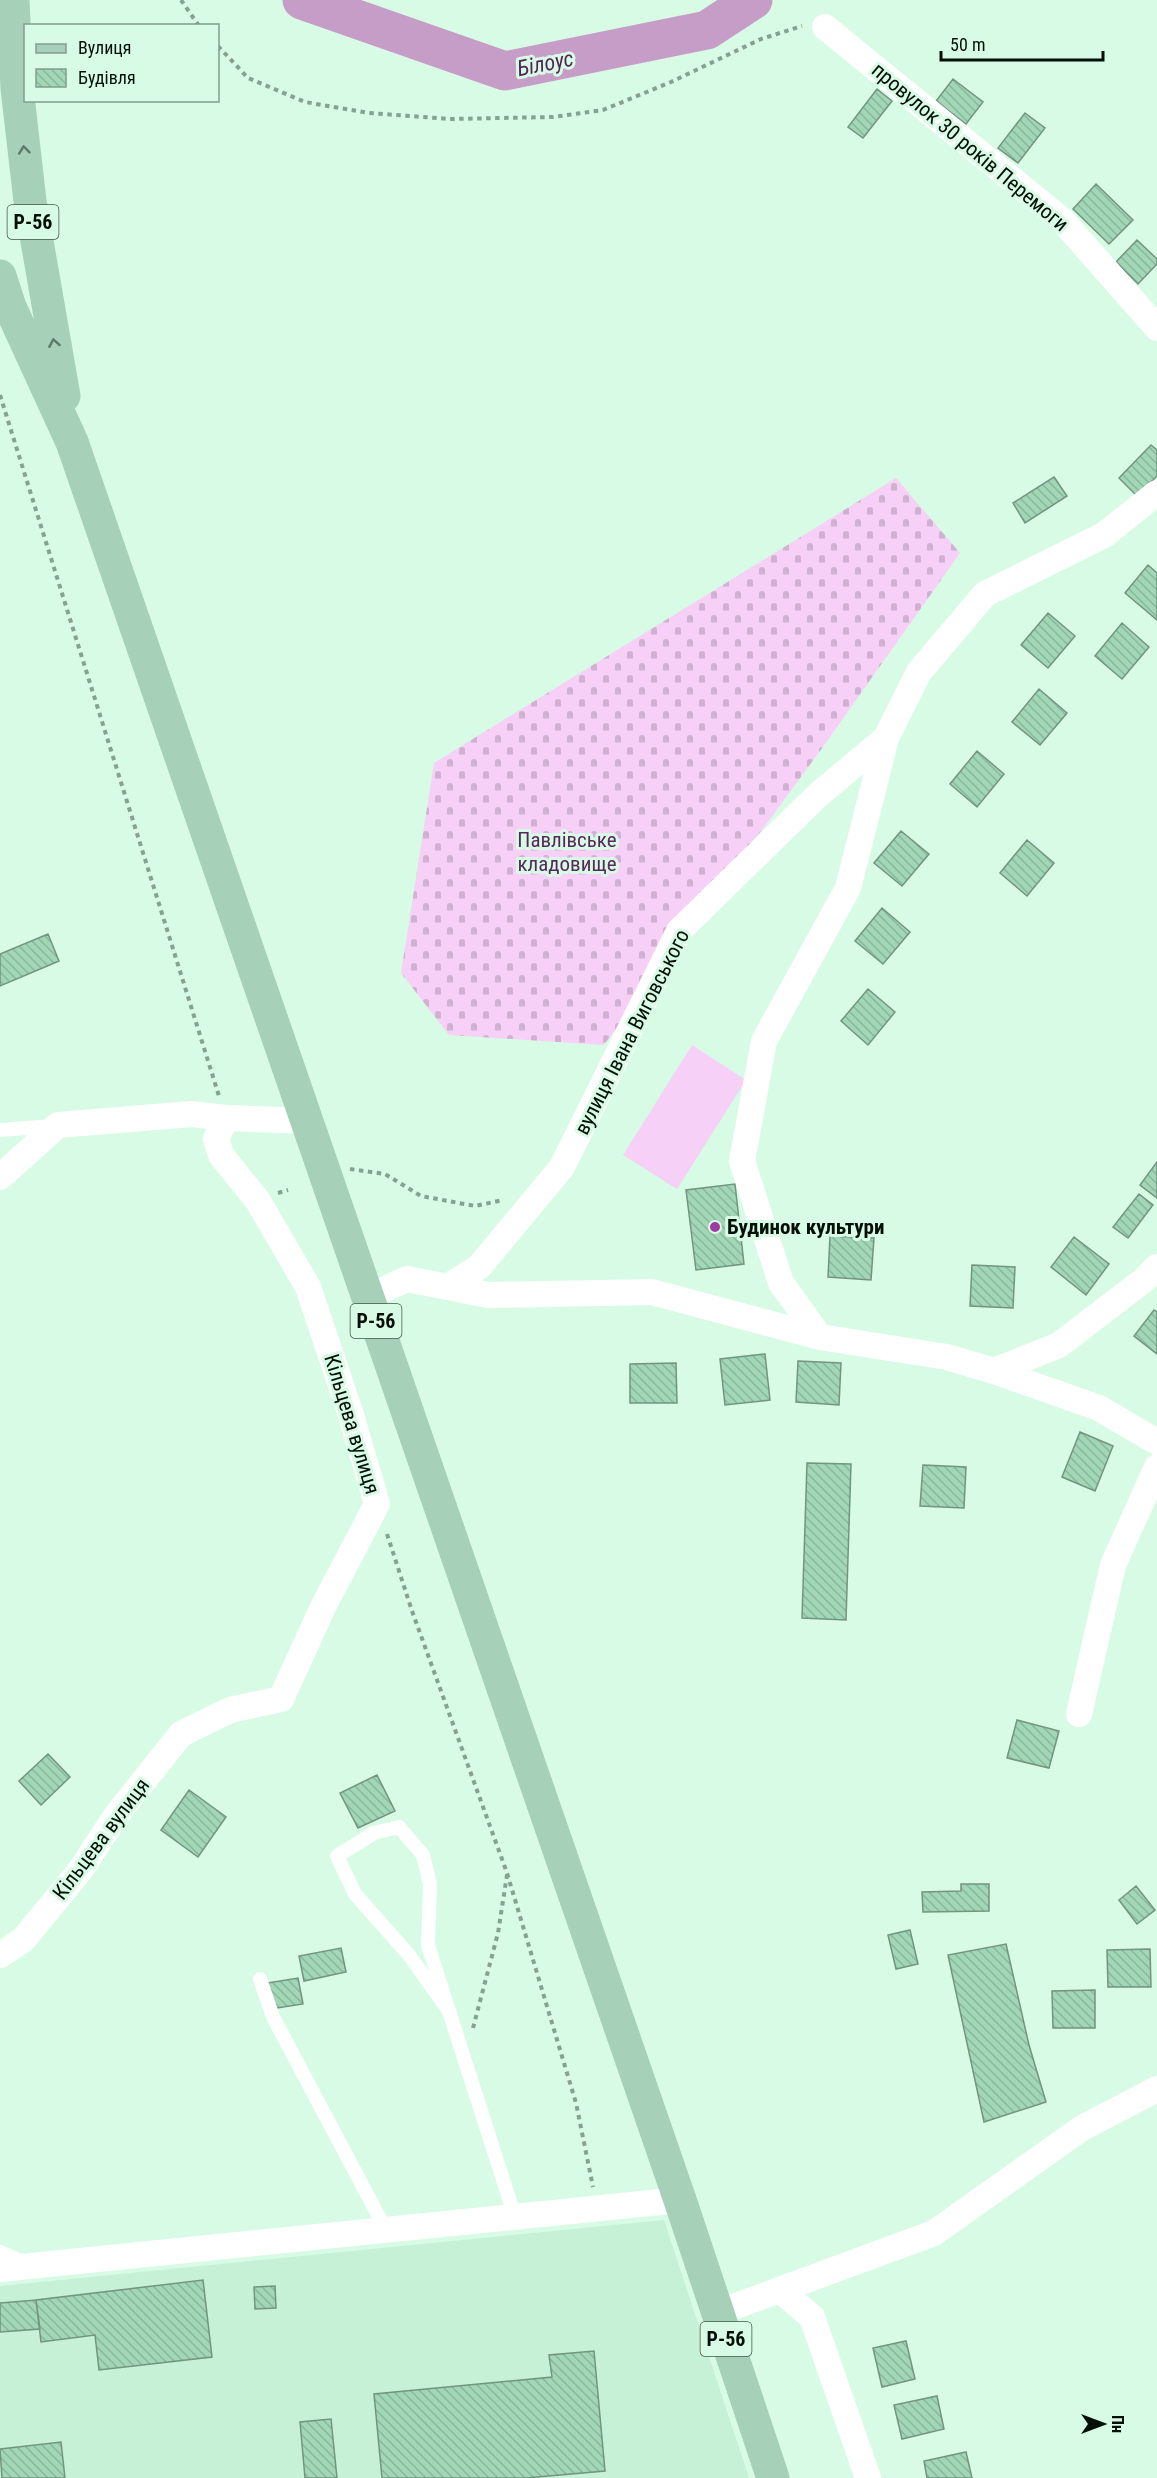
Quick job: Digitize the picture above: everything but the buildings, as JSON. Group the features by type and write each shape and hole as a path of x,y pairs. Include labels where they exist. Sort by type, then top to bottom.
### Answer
{"main road":[{"name":"Р-56","path":"13,0 17,88 30,201 72,442"},
{"name":"Р-56","path":"0,276 10,307 72,442 681,2200 773,2478"}],"street":[{"name":"провулок 30 років Перемоги","path":"825,27 1062,220 1157,328"},
{"name":"вулиця Івана Виговського","path":"819,1337 781,1283 742,1161 764,1041 848,888 886,738 919,672 985,594 1104,536 1157,493"},
{"name":"вулиця Івана Виговського","path":"447,1287 479,1267 562,1167 679,931 818,795 886,738"},
{"path":"0,1177 58,1125 192,1114 226,1118 306,1121"},
{"name":"Кільцева вулиця","path":"0,1955 23,1940 82,1868 115,1817 181,1734 230,1710 281,1699 323,1607 377,1504 351,1415 308,1287 258,1201 221,1155 216,1139 226,1118"},
{"path":"994,1371 1059,1345 1144,1280 1157,1267"},
{"path":"368,1298 407,1279 488,1295 652,1292 819,1337 947,1357 1099,1408 1157,1442"},
{"path":"1079,1714 1113,1565 1157,1467"},
{"path":"717,2313 934,2233 1083,2128 1157,2089"},
{"path":"0,2269 681,2200"},
{"path":"780,2290 812,2317 868,2478"}],"lane":[{"path":"0,1130 58,1125"},
{"path":"450,2012 409,1955 355,1894 337,1856 374,1833 399,1827 423,1855 430,1884 428,1945 450,2012 465,2058 515,2217"},
{"path":"260,1979 273,2017 386,2230"},
{"path":"0,2252 33,2266"}],"path":[{"path":"181,0 198,24"},
{"path":"219,47 248,78 305,102 369,112 450,119 553,117 603,110 671,82 761,39 810,23 825,27"},
{"path":"0,395 226,1118"},
{"path":"350,1169 385,1174 421,1196 475,1206 545,1188"},
{"path":"377,1504 412,1611 507,1873 576,2103 598,2208"},
{"path":"465,2058 498,1933 507,1873"}],"shaded area":[{"path":"664,2220 749,2478 0,2478 0,2286"}],"green space":[{"name":"Павлівське кладовище","path":"896,478 960,553 820,751 604,1045 449,1035 401,973 434,763"},
{"path":"692,1045 746,1080 677,1189 623,1155"}],"waterway":[{"name":"Білоус","path":"302,0 505,71 707,30 753,0"}],"place":[{"name":"Будинок культури","path":"715,1227"}]}
